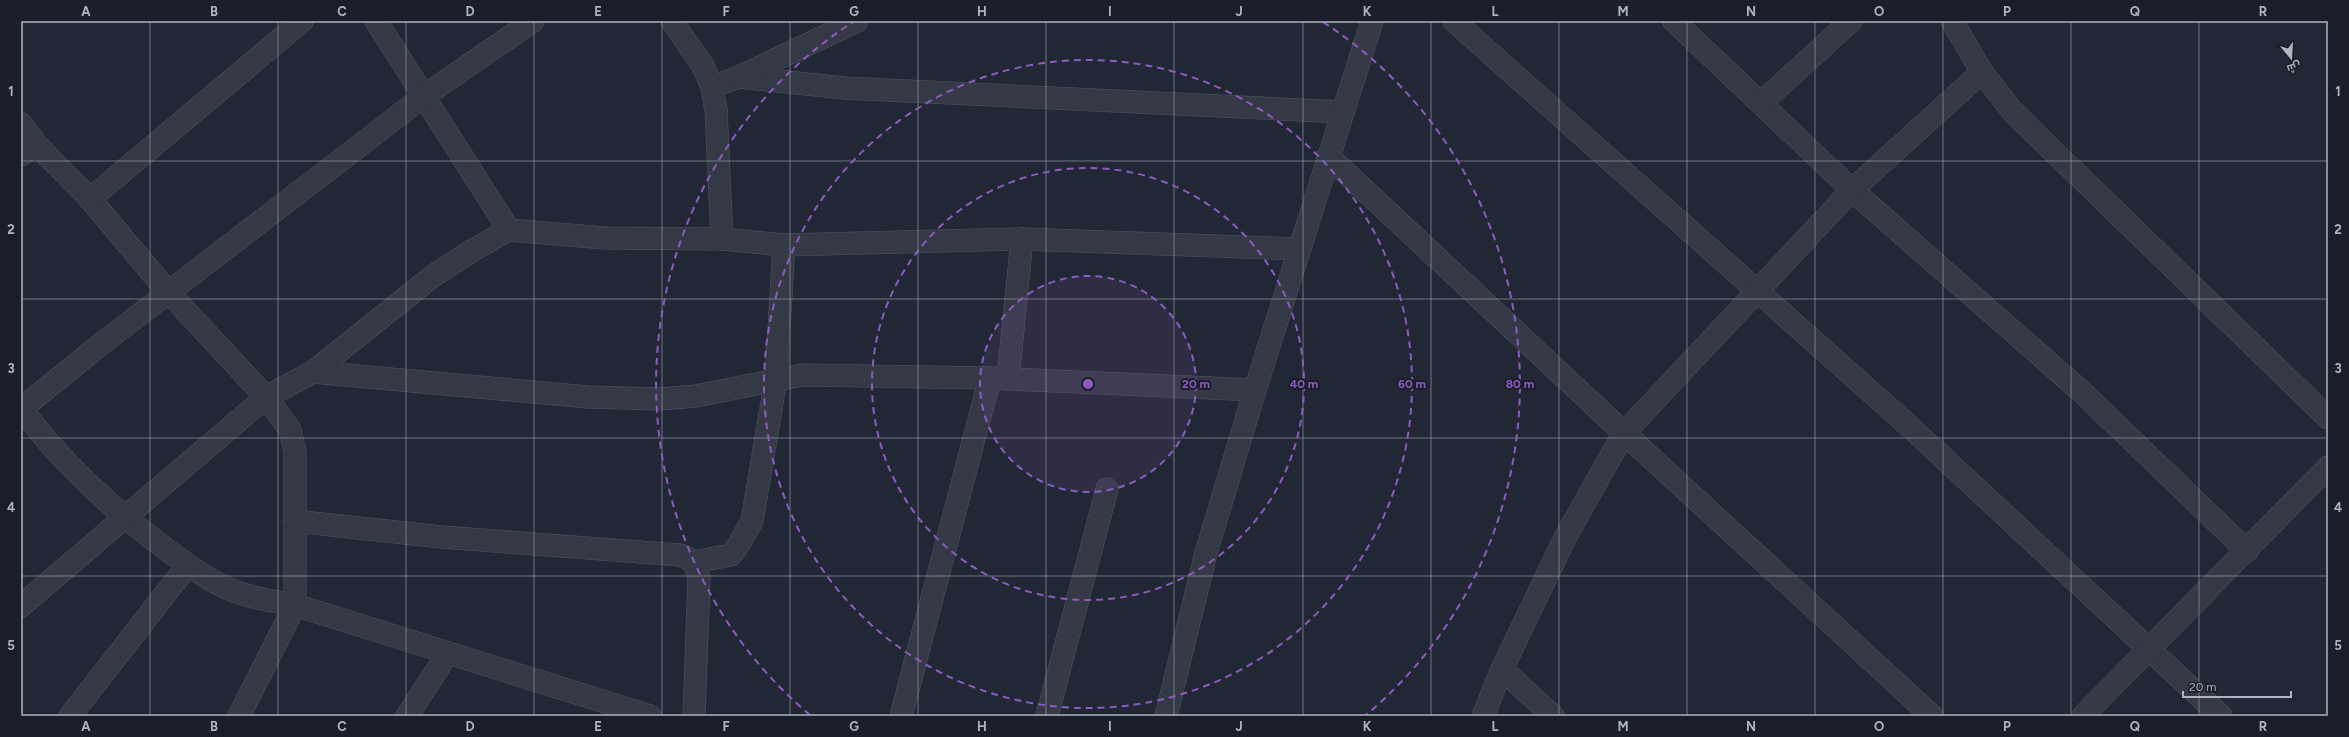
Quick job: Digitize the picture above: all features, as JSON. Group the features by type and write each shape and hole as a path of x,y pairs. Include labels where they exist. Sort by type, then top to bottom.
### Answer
{"street":[{"path":"90,199 302,21"},
{"path":"376,21 508,230"},
{"path":"533,21 424,96 100,345 21,409 51,444 124,518 188,565 227,588 255,598 295,605 640,715"},
{"path":"672,21 703,66 712,87 716,110 722,239"},
{"path":"712,87 739,77 857,21"},
{"path":"1166,716 1206,553 1328,156 1372,21"},
{"path":"1454,21 1909,426 2221,716"},
{"path":"1674,21 1852,190 2083,393 2247,551"},
{"path":"1761,103 1851,21"},
{"path":"1952,21 1982,72 2013,112 2328,418"},
{"path":"1483,716 1502,668 1567,534 1624,433 1852,190 1982,72"},
{"path":"739,77 845,88 1343,112"},
{"path":"21,124 29,150 90,199 169,293 266,397 281,415 290,430 294,441 295,605 239,716"},
{"path":"1328,156 1624,433 1932,716"},
{"path":"21,606 266,397 313,372 433,276 473,250 508,230 605,238 722,239 784,245 1022,239 1300,249"},
{"path":"901,716 999,378 1022,239"},
{"path":"294,520 442,537 680,555 693,562 731,555 752,521 776,379 784,245"},
{"path":"313,372 588,398 652,399 726,391 776,379 802,375 999,378 1255,390"},
{"path":"2083,716 2328,468"},
{"path":"1047,716 1107,489"},
{"path":"693,562 699,578 694,716"},
{"path":"70,716 188,565"},
{"path":"406,716 448,653"},
{"path":"1502,668 1553,716"}]}
